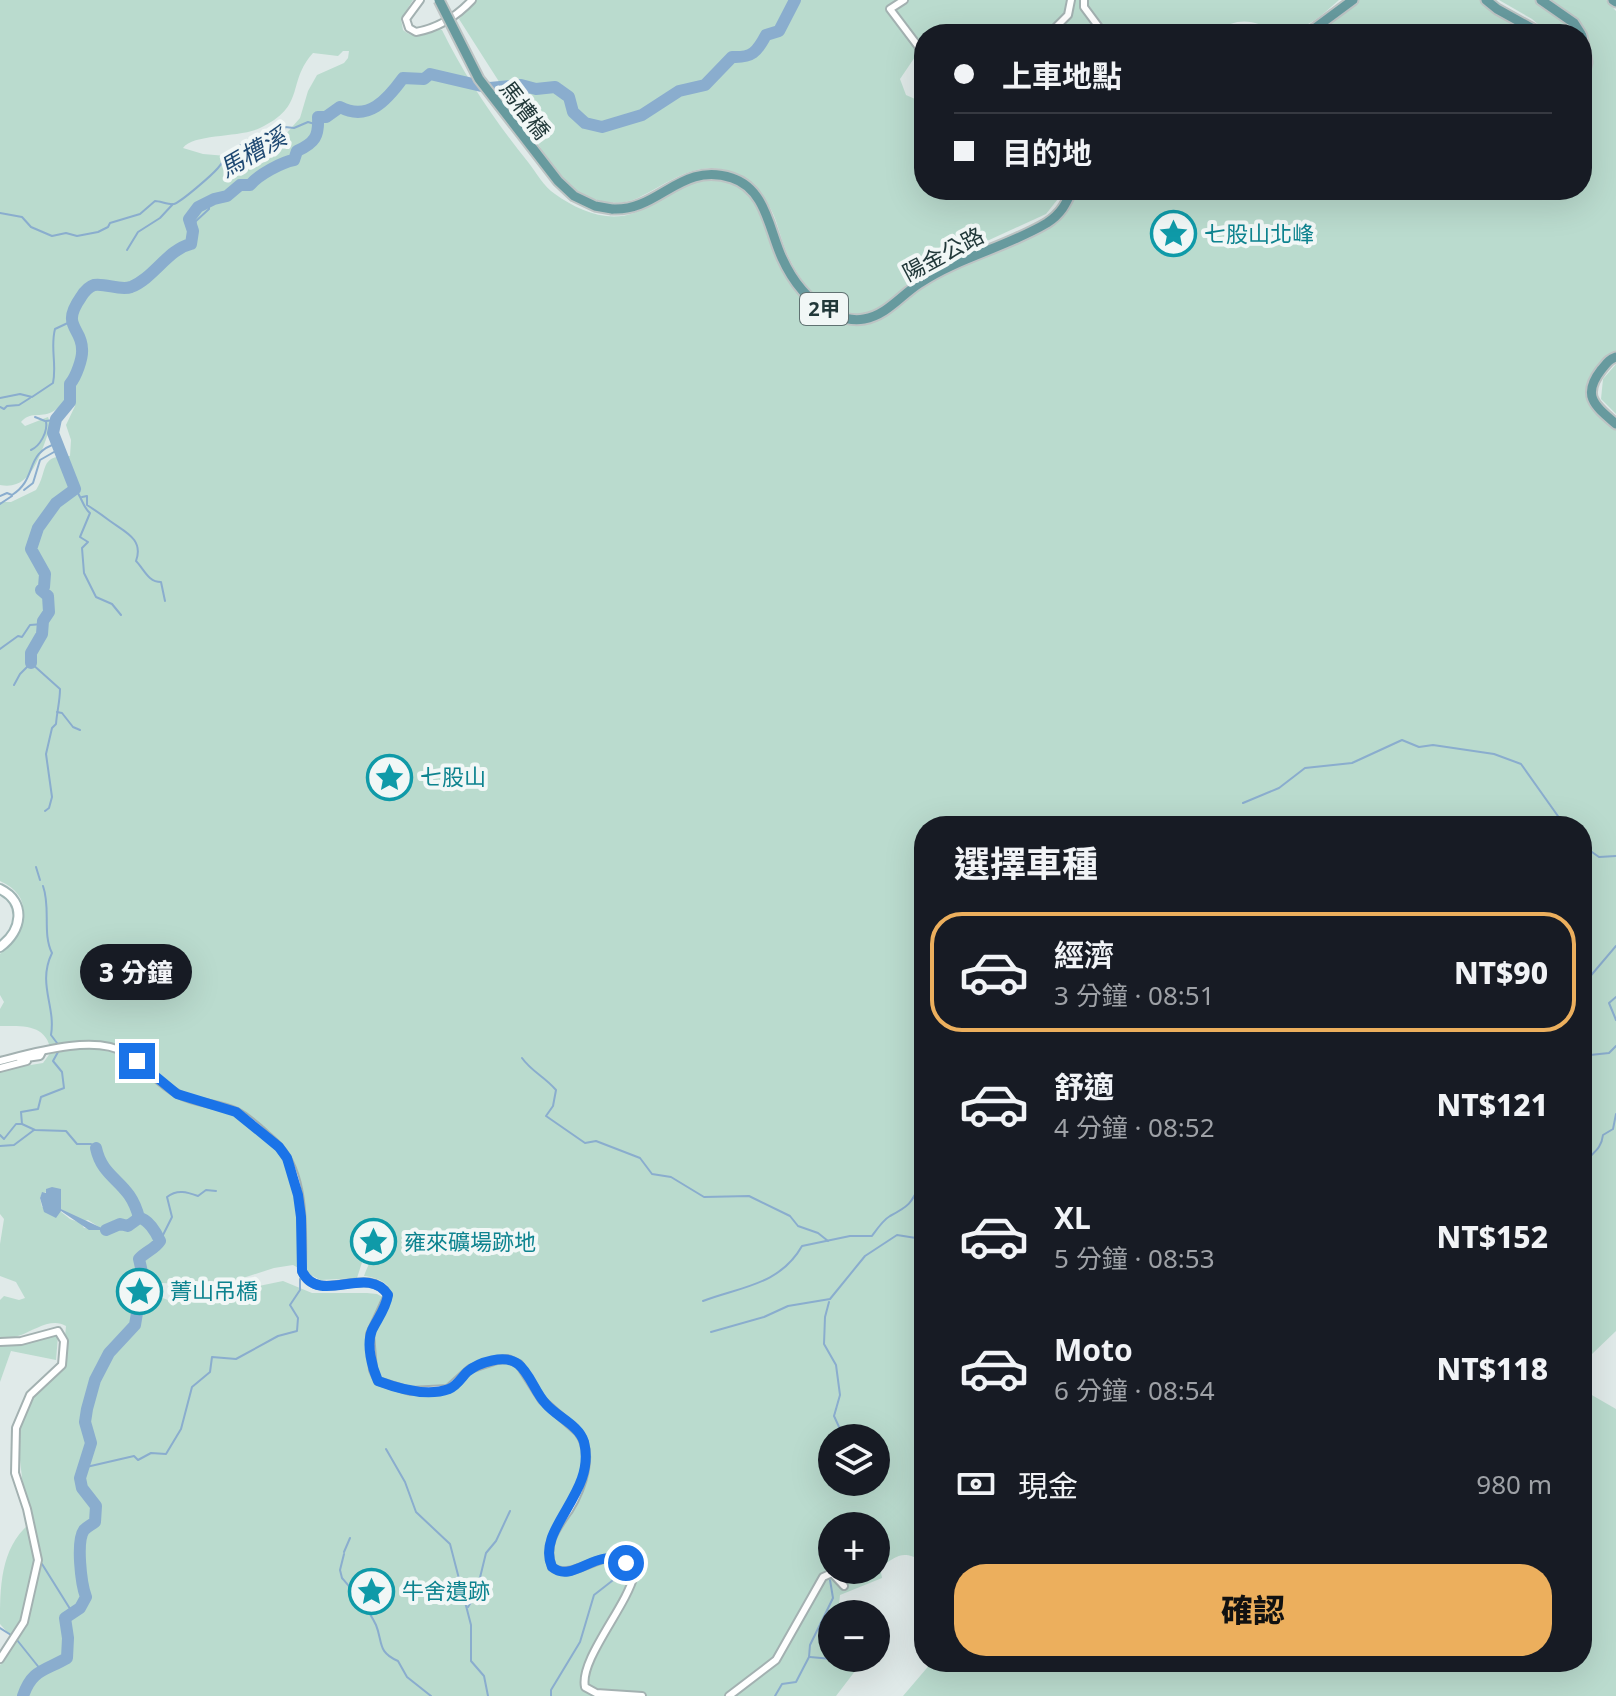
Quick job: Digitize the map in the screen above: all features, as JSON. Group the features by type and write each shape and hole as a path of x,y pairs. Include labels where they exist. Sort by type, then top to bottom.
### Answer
{"main road":[{"name":"馬槽橋","path":"439,0 479,79 551,172 574,196 595,206 612,209"},
{"path":"1321,24 1353,0"},
{"path":"1486,0 1524,24"},
{"path":"1541,0 1575,24"},
{"name":"陽金公路","path":"612,209 641,205 689,178 712,173 733,178 744,184 761,202 782,259 798,287 826,311 839,317 861,320 880,314 920,282 1046,224 1065,208 1068,200"},
{"path":"1616,357 1609,359 1595,377 1591,394 1593,405 1616,424"}],"street":[{"path":"420,0 406,19 409,28 416,32 442,23 472,0"},
{"path":"904,0 890,9 914,41"},
{"path":"1059,24 1068,15 1071,0"},
{"path":"1084,0 1084,7 1097,24"},
{"path":"0,889 15,900 19,913 12,934 0,947"},
{"path":"0,1064 79,1046 111,1047 122,1051 177,1094 236,1112 279,1147 287,1158 295,1182 301,1217 302,1271 306,1278 319,1286 370,1283 379,1285 388,1295 370,1334 373,1370 378,1381 410,1391 448,1389 470,1369 497,1360 508,1359 522,1367 542,1400 578,1432 585,1449 586,1467 580,1485 552,1536 549,1555 552,1567 561,1573 572,1572 599,1558 610,1558 626,1563 634,1575 597,1647 584,1677 585,1687 596,1693 642,1696"},
{"path":"0,1064 40,1056 42,1052"},
{"path":"0,1064 40,1058 42,1052"},
{"path":"21,1063 33,1058"},
{"path":"0,1342 21,1341 58,1331 64,1341 62,1365 30,1395 18,1419 15,1473 27,1509 38,1560 24,1622 0,1659"},
{"path":"729,1696 776,1660 823,1577 832,1573 844,1586"}],"green space":[{"path":"0,0 413,0 401,19 403,30 418,35 442,30 492,115 555,194 583,210 603,216 624,216 691,184 715,180 729,183 749,195 763,213 794,281 809,301 828,316 856,323 876,317 943,274 1054,222 1073,200 1592,200 1592,24 1575,24 1547,0 1606,0 1616,11 1616,354 1602,361 1592,373 1588,396 1589,404 1616,428 1616,1331 1592,1354 1592,816 914,816 914,1557 906,1555 890,1561 890,1512 818,1512 818,1584 867,1584 840,1595 839,1600 818,1600 818,1672 854,1672 836,1696 0,1696 0,1665 16,1642 0,1624 4,1567 14,1541 34,1520 23,1487 19,1424 34,1394 62,1369 66,1326 49,1324 18,1336 0,1339 0,1300 4,1296 19,1300 25,1298 16,1282 0,1276 4,1219 0,1214 0,1070 43,1063 51,1052 45,1036 39,1031 0,1026 0,1009 4,1002 0,995 0,954 20,926 23,906 12,888 0,881 0,502 11,502 36,490 49,461 70,456 71,440 66,425 75,406 73,399 67,398 52,412 28,417 21,422 25,426 48,417 51,426 34,467 20,482 0,485","holes":["343,51 349,51 344,63 317,75 308,91 300,118 278,143 238,157 203,154 183,148 197,140 251,131 275,120 290,103 300,74 313,53 338,56","48,1192 61,1209 102,1229 84,1228 60,1211 42,1207 42,1193","364,1229 381,1235 364,1276 380,1280 388,1286 390,1301 377,1294 312,1293 283,1281 244,1289 225,1300 187,1294 168,1300 149,1293 148,1289 150,1282 215,1287 293,1265 320,1280 357,1278 366,1250 359,1247"]},
{"path":"475,0 1339,0 1309,24 914,24 914,58 900,79 906,95 914,99 914,200 1057,200 1046,214 928,268 878,308 855,315 842,314 830,308 808,289 786,251 769,206 754,187 734,173 707,168 695,170 638,198 612,203 593,199 570,186 547,158 459,19"},
{"path":"1358,0 1481,0 1520,24 1327,24"},
{"path":"1499,0 1538,0 1569,24 1538,24"},
{"path":"1616,364 1616,414 1601,399 1603,379"},
{"path":"49,1335 58,1336 56,1360 11,1351 0,1382 0,1346"},
{"path":"1592,1395 1616,1409 1616,1696 903,1696 923,1672 1592,1672"}],"water":[{"path":"46,1189 61,1189 61,1209 106,1230 89,1230 61,1211 56,1218 44,1212 40,1198 42,1192 46,1193"}],"waterway":[{"name":"馬槽溪","path":"31,663 31,653 42,634 43,621 49,612 48,596 41,590 45,574 31,549 38,528 56,503 75,489 53,433 56,419 70,402 70,384 80,362 81,342 72,315 88,288 94,285 127,288 139,283 175,252 191,244 193,231 189,219 198,207 227,196 240,185 250,185 270,170 294,160 297,151 315,138 318,117 326,117 340,107 359,112 368,110 383,101 403,78 424,79 430,74 490,88 521,85 536,89 555,87 569,97 573,112 585,123 602,127 642,115 679,91 705,85 732,57 749,55 757,50 766,35 779,31 795,0"},
{"path":"0,213 22,217 31,227 52,236 98,232 110,223 140,214 155,201 178,202 210,176 236,148 285,127 294,128 308,122 318,125"},
{"path":"193,231 196,221 209,209 209,201"},
{"path":"127,250 138,232 160,218 173,204"},
{"path":"0,398 20,394 32,397 53,383 55,329 72,321"},
{"path":"0,407 4,409 19,405 30,398"},
{"path":"35,417 45,421"},
{"path":"31,450 43,438 46,421 55,420"},
{"path":"0,496 7,493 12,495 20,488 40,453 58,443"},
{"path":"24,490 33,483 40,460 61,448"},
{"path":"75,489 90,513 80,537 88,542 82,548 84,573 96,597 112,604 121,615"},
{"path":"0,504 12,496"},
{"path":"82,497 87,496 87,505 132,537 137,547 136,561 149,577 161,582 165,601"},
{"path":"0,649 18,636 22,637 30,625 43,624"},
{"path":"14,685 31,663 60,689 56,724 52,728 46,754 52,797 45,811"},
{"path":"57,712 80,730"},
{"path":"1243,803 1279,788 1305,768 1352,763 1402,740 1419,747 1433,745 1494,754 1521,764 1558,816"},
{"path":"1592,852 1599,857 1616,856"},
{"path":"36,867 40,880"},
{"path":"43,886 52,953 46,985 51,1035 57,1043"},
{"path":"1592,974 1616,946"},
{"path":"1616,997 1609,1003 1616,1020"},
{"path":"1592,1055 1609,1053 1616,1046"},
{"path":"58,1052 53,1061 62,1072 64,1088 41,1097 38,1109 21,1112 22,1124 35,1130 66,1131 77,1144 91,1144 96,1148"},
{"path":"522,1058 556,1090 553,1106 546,1116 585,1143 596,1141 640,1158 652,1174 671,1177 704,1197 749,1196 790,1216 798,1226 818,1233 828,1241"},
{"path":"1592,1155 1603,1135 1613,1129 1616,1114"},
{"path":"0,1135 4,1139 16,1124 22,1124"},
{"path":"0,1146 14,1145 34,1130"},
{"path":"96,1148 104,1168 129,1196 139,1218"},
{"path":"160,1241 172,1217 167,1197 178,1192 198,1196 206,1190 216,1191"},
{"path":"703,1301 771,1277 793,1259 802,1246 850,1236 872,1236 885,1220 914,1197"},
{"path":"23,1696 35,1676 67,1658 65,1618 80,1608 86,1597 80,1543 84,1530 95,1522 96,1506 82,1488 80,1478 91,1443 85,1422 87,1409 95,1380 109,1353 135,1325 139,1301 137,1288 142,1272 139,1259 160,1241 149,1223 139,1218 128,1226 120,1224 106,1230"},
{"path":"711,1332 764,1317 788,1306 830,1299 865,1256 897,1235 914,1238"},
{"path":"82,1468 134,1456 138,1460 151,1453 166,1454 181,1429 192,1387 210,1372 212,1357 236,1359 278,1336 297,1331 298,1318 290,1305 300,1290 300,1279"},
{"path":"829,1302 824,1344 836,1365 840,1395 834,1416 838,1424"},
{"path":"386,1449 405,1482 416,1512 450,1544 471,1625 471,1661 484,1676 488,1696"},
{"path":"468,1607 476,1594 486,1553 496,1541 510,1511"},
{"path":"344,1552 350,1538"},
{"path":"344,1554 340,1570 342,1578 373,1619 384,1650 398,1661 407,1677 431,1696"},
{"path":"42,1564 72,1612"},
{"path":"551,1696 551,1690 580,1642 594,1595 626,1570"},
{"path":"775,1696 782,1684 796,1682 809,1657 810,1645 833,1598 831,1584"},
{"path":"0,1628 11,1635"},
{"path":"17,1640 41,1670"},
{"path":"810,1657 818,1658"}],"place":[{"name":"七股山北峰","path":"1173,234"},
{"name":"七股山","path":"389,777"},
{"name":"雍來礦場跡地","path":"373,1242"},
{"name":"菁山吊橋","path":"139,1291"},
{"name":"牛舍遺跡","path":"371,1591"}],"route":[{"path":"137,1061 177,1094 236,1112 279,1147 287,1158 295,1182 301,1217 302,1271 306,1278 319,1286 370,1283 384,1288 388,1295 370,1334 373,1370 378,1381 410,1391 448,1389 470,1369 478,1366 508,1359 519,1364 542,1400 583,1438 585,1449 586,1467 569,1508 554,1529 549,1562 558,1572 564,1573 599,1558 620,1559 626,1563"}]}
